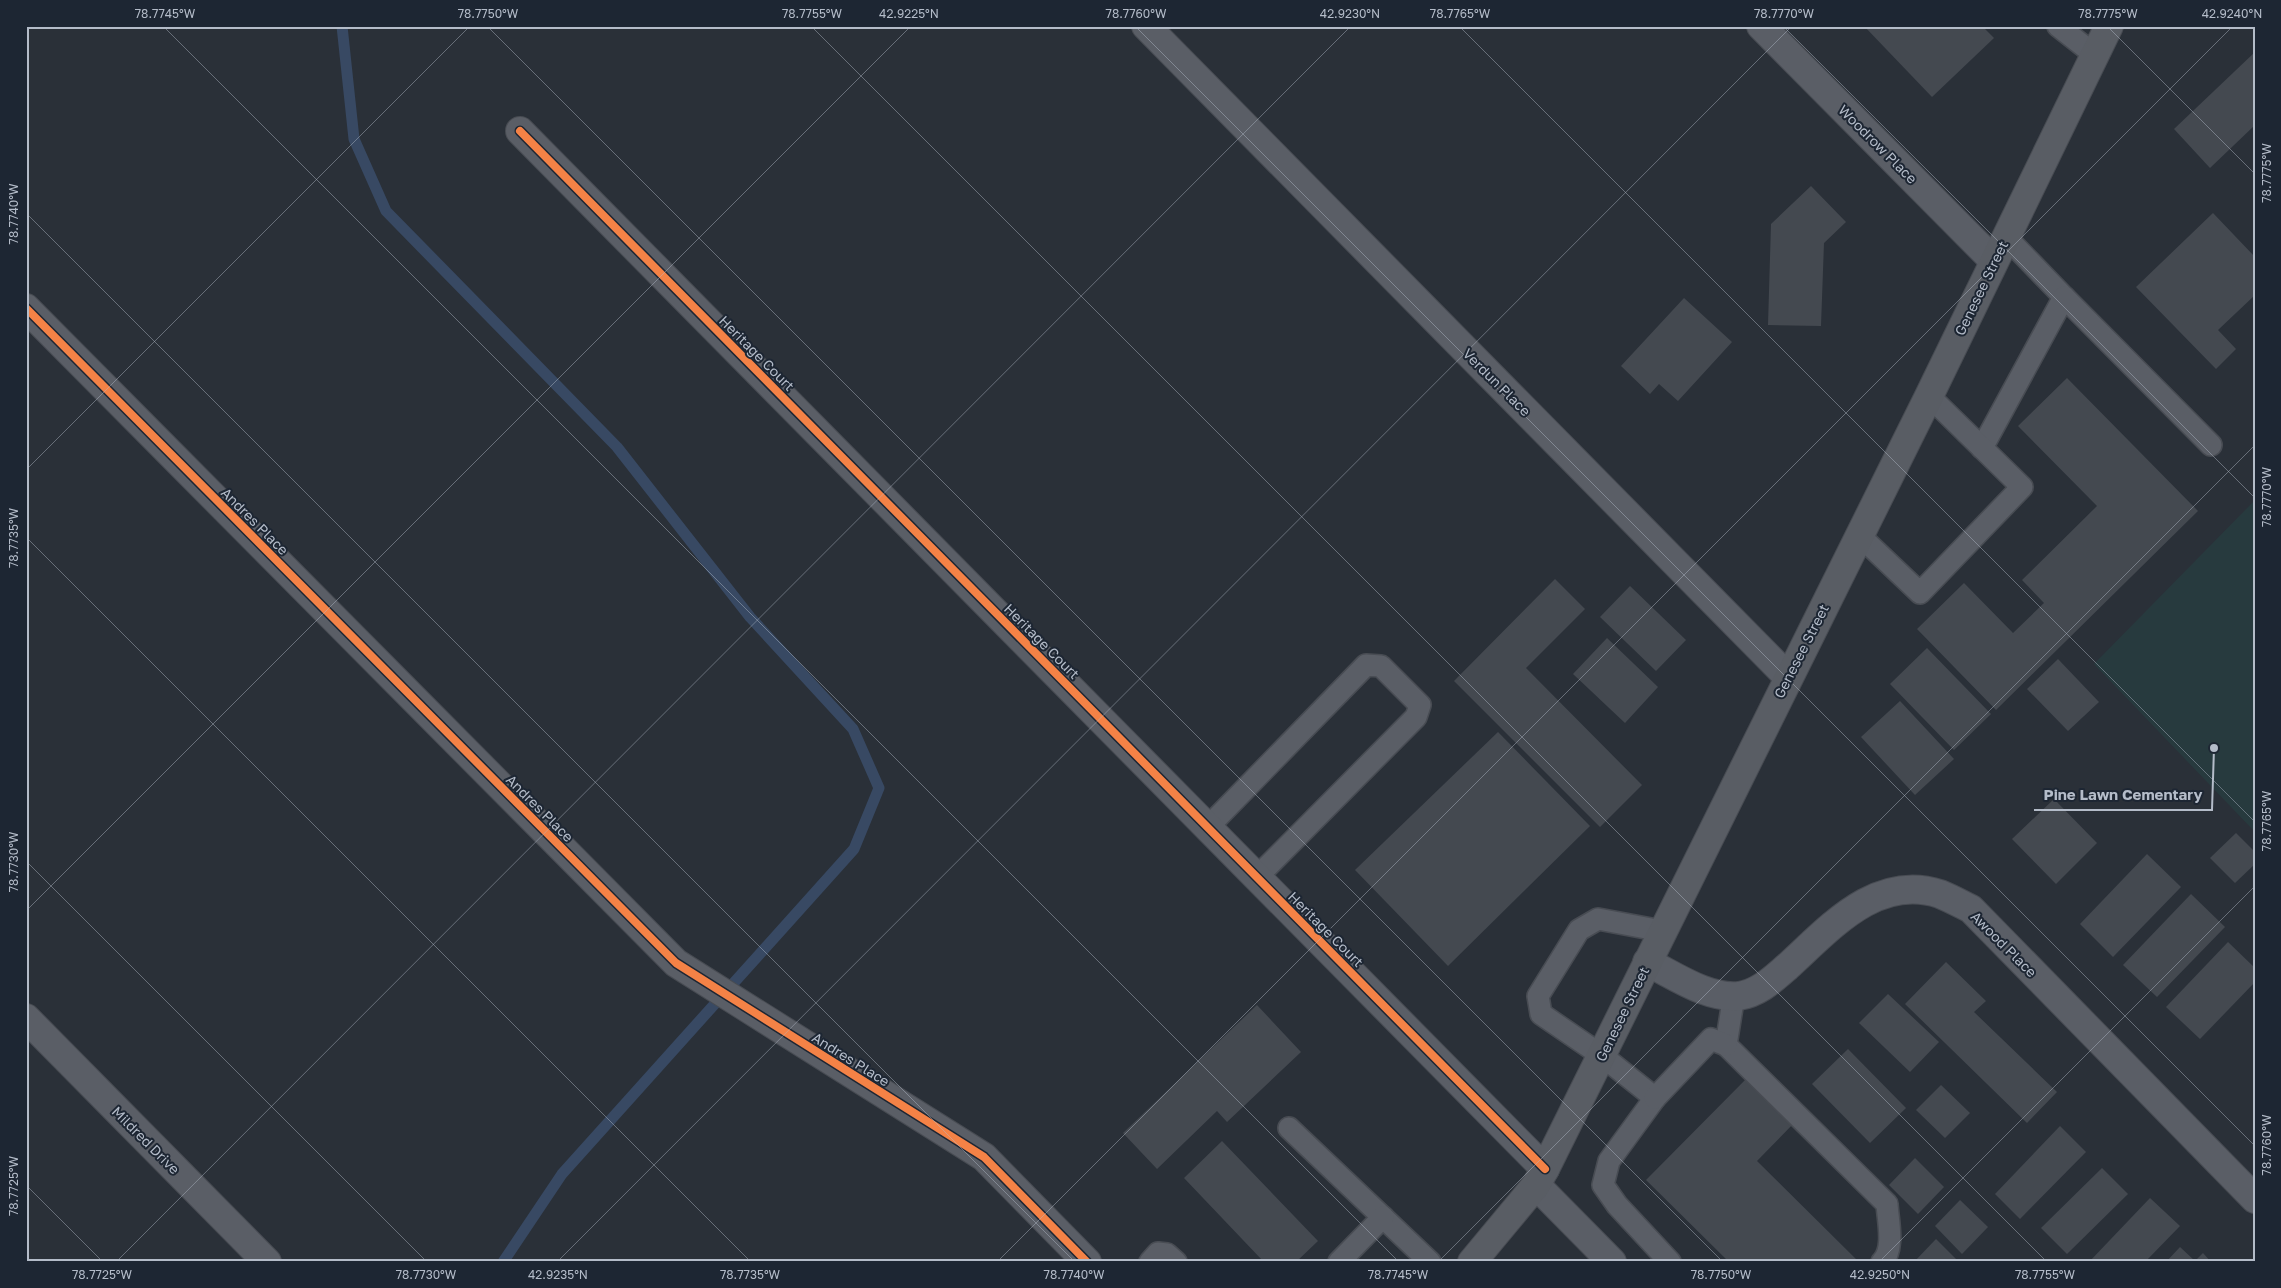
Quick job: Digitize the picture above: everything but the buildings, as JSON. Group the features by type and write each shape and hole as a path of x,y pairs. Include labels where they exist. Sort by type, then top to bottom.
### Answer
{"main road":[{"name":"Genesee Street","path":"1472,1262 1540,1177 1929,396 2109,26"}],"street":[{"name":"Verdun Place","path":"1146,26 1788,677"},
{"name":"Woodrow Place","path":"1761,26 2000,249"},
{"name":"Heritage Court","path":"520,131 1257,877 1540,1177 1612,1262"},
{"name":"Andres Place","path":"26,308 676,963 984,1157 1087,1262"},
{"name":"Awood Place","path":"1647,962 1714,994 1734,995 1764,987 1852,909 1880,895 1908,890 1939,894 1971,909 2255,1199"},
{"name":"Mildred Drive","path":"26,1018 267,1262"}],"lane":[{"path":"2058,26 2095,55"},
{"path":"2000,249 2064,297 2212,445"},
{"path":"1982,448 2064,297"},
{"path":"1859,535 1920,593 2022,487 1929,396"},
{"path":"1208,827 1366,665 1381,666 1420,705 1416,718 1257,877"},
{"path":"1655,1098 1601,1055 1542,1014 1538,996 1579,930 1598,919 1662,931"},
{"path":"1726,1045 1734,995"},
{"path":"1670,1262 1617,1205 1603,1185 1610,1161 1655,1098 1711,1039 1726,1045 1887,1204 1889,1237 1887,1257 1882,1262"},
{"path":"1289,1128 1430,1262"},
{"path":"1339,1262 1383,1217"},
{"path":"1150,1262 1158,1253 1167,1254 1176,1262"}],"green space":[{"path":"2255,500 2255,832 2094,664"}],"waterway":[{"path":"342,26 354,139 386,211 617,447 750,617 853,729 879,788 854,849 562,1174 503,1262"}],"cycle path":[{"path":"520,131 1545,1169"},
{"path":"26,308 676,963 984,1157 1087,1262"}],"place":[{"name":"Pine Lawn Cementary","path":"2214,748"}]}
